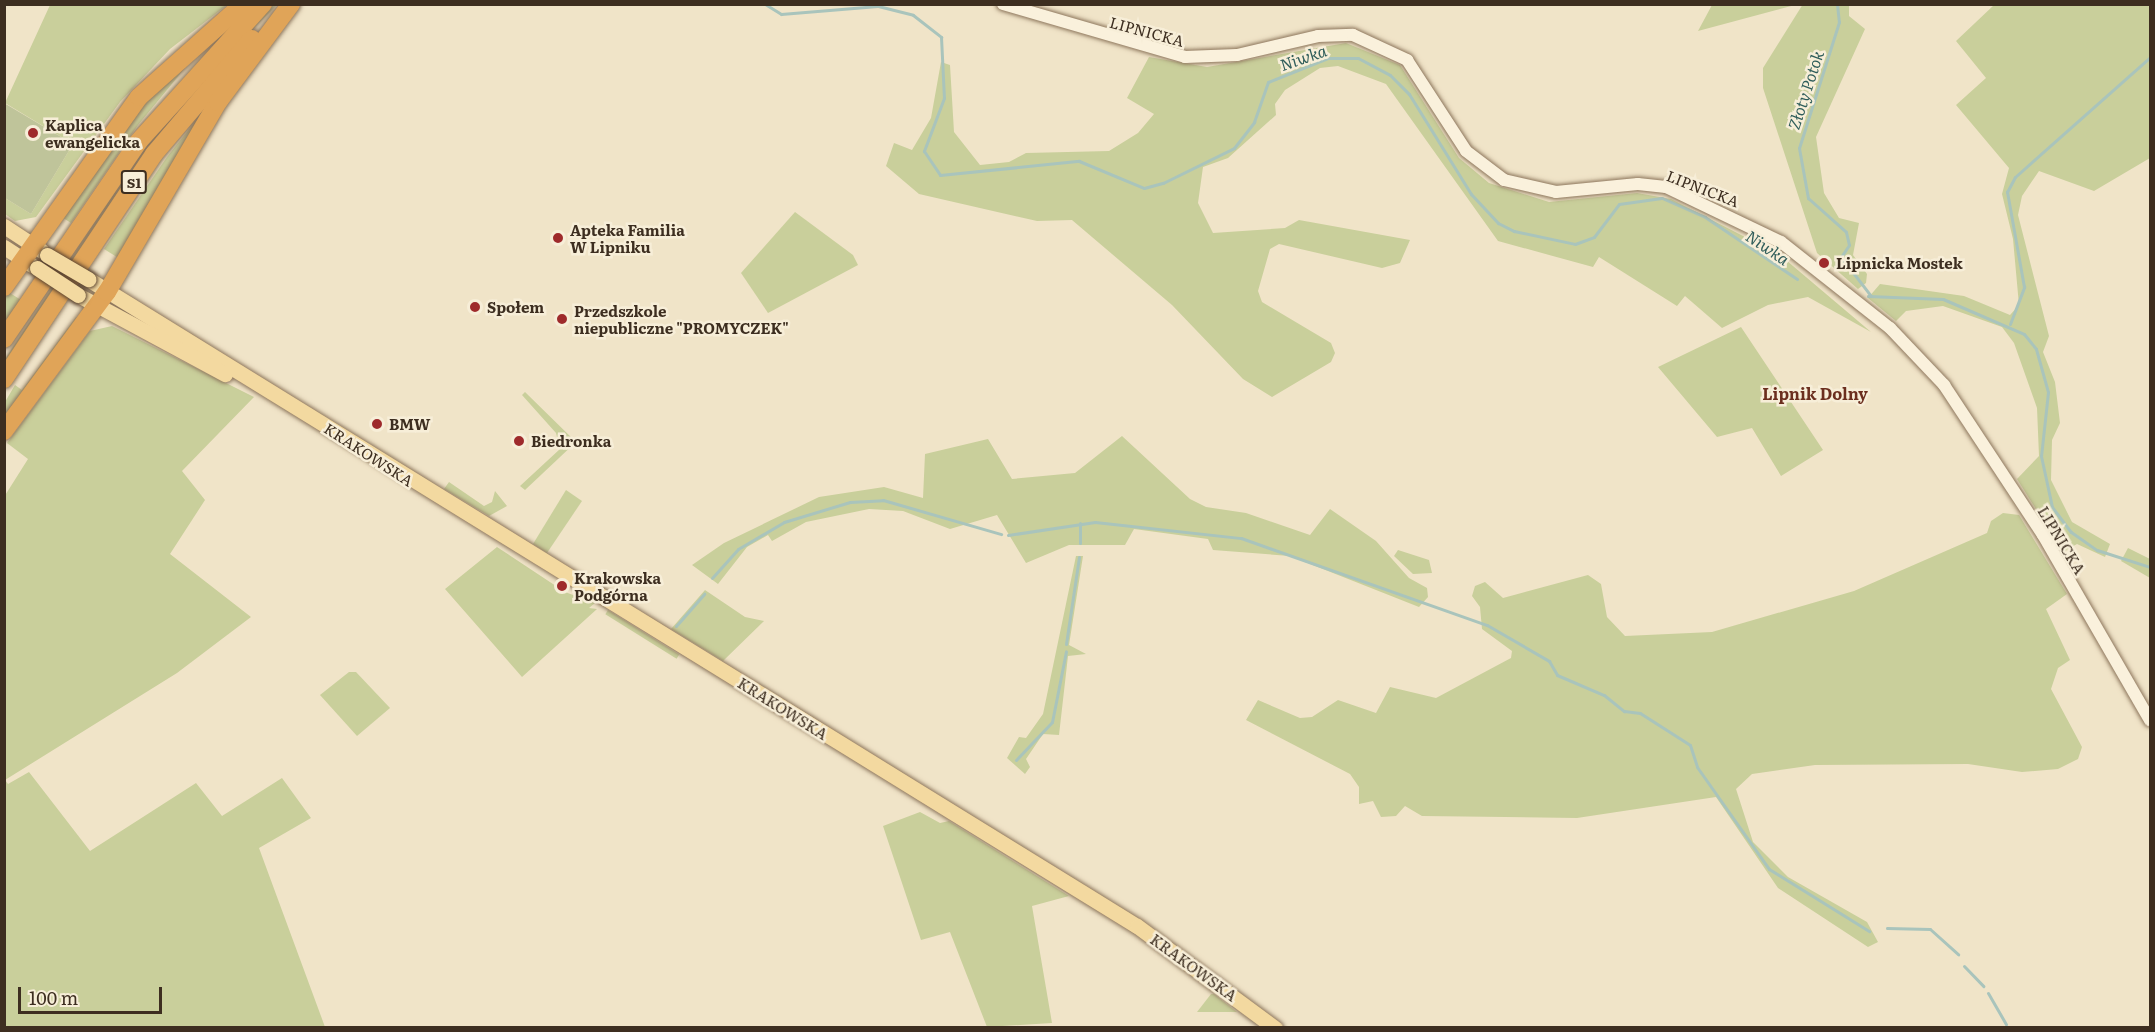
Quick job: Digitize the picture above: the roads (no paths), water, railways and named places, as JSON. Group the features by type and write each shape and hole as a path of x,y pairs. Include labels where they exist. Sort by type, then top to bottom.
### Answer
{"highway":[{"path":"4,287 26,250 139,97 243,4"},
{"name":"S1","path":"4,339 139,141 263,4"},
{"path":"4,431 102,299 218,102 289,4"},
{"name":"S1","path":"4,379 154,154 216,77 289,4"}],"main road":[{"name":"KRAKOWSKA","path":"4,226 26,250 37,268 78,294 102,299 283,400 1137,926 1275,1028"},
{"name":"KRAKOWSKA","path":"4,247 47,255 88,279 102,299"}],"street":[{"name":"LIPNICKA","path":"1003,4 1185,57 1244,53 1330,34 1364,39 1411,64 1466,151 1504,180 1556,192 1631,184 1666,187 1781,242 1890,328 1944,385 2049,544 2151,720"}],"waterway":[{"name":"Niwka","path":"765,4 781,14 878,6 913,15 941,37 944,98 924,151 940,175 1079,161 1144,188 1163,183 1234,148 1254,122 1268,82 1328,58 1358,58 1390,75 1409,94 1471,194 1498,223 1514,231 1575,244 1594,237 1619,204 1662,198 1705,217 1797,279"},
{"name":"Złoty Potok","path":"1837,4 1839,22 1799,148 1808,198 1846,232 1849,245 1841,257 1871,296"},
{"path":"2010,324 2024,287 2007,192 2015,177 2150,57"},
{"name":"Niwka","path":"1868,296 1943,299 2024,334 2036,349 2048,392 2041,456 2052,507 2071,532 2097,550 2150,567"},
{"path":"712,578 738,549 784,522 850,502 883,500 1001,534"},
{"path":"1008,535 1095,522 1241,538 1487,625 1549,661 1557,675 1604,695 1624,711 1640,713 1690,745 1697,767 1769,869 1869,931"},
{"path":"1080,523 1080,543"},
{"path":"1066,644 1079,557"},
{"path":"676,626 704,594"},
{"path":"1016,760 1052,722 1066,651"},
{"path":"1887,928 1930,929 1958,954"},
{"path":"1964,966 1983,986"},
{"path":"1988,993 2006,1024"}],"place":[{"name":"Kaplica ewangelicka","path":"33,133"},
{"name":"Apteka Familia W Lipniku","path":"558,238"},
{"name":"Lipnicka Mostek","path":"1824,263"},
{"name":"Społem","path":"475,307"},
{"name":"Przedszkole niepubliczne \"PROMYCZEK\"","path":"562,319"},
{"name":"BMW","path":"377,424"},
{"name":"Biedronka","path":"519,441"},
{"name":"Krakowska Podgórna","path":"562,586"}],"district":[{"name":"Lipnik Dolny","path":"1815,393"}]}
